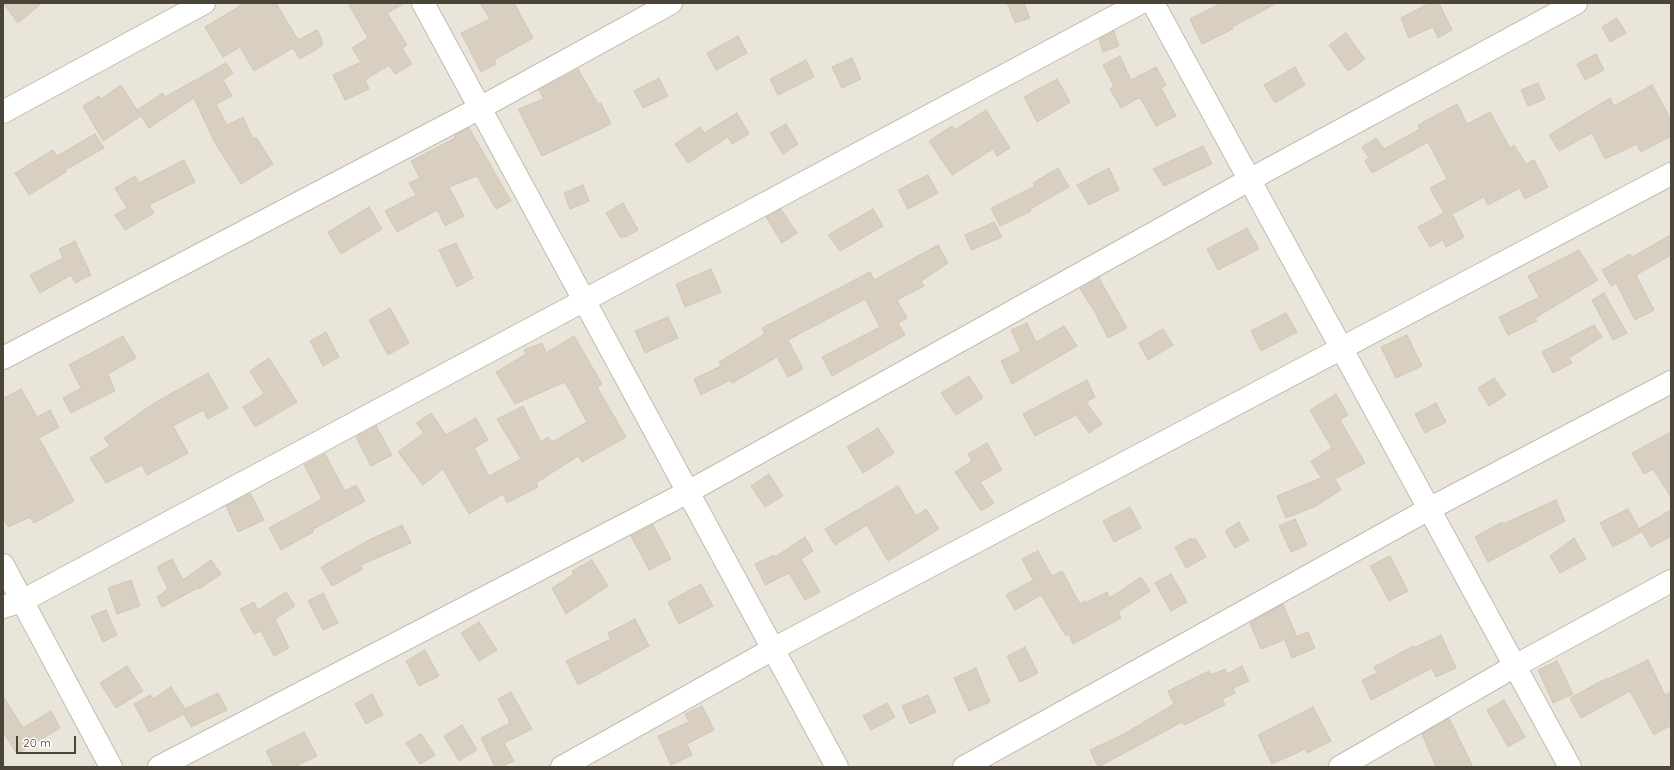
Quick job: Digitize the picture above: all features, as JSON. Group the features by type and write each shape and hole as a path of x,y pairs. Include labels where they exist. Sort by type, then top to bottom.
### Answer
{"street":[{"path":"3,112 204,3"},
{"path":"423,3 837,767"},
{"path":"3,358 480,108 671,3"},
{"path":"12,604 1140,3"},
{"path":"1153,3 1570,767"},
{"path":"159,767 688,492 1249,180 1576,3"},
{"path":"562,767 773,649 1671,174"},
{"path":"964,767 1429,509 1671,382"},
{"path":"3,565 12,604 111,767"},
{"path":"1340,767 1515,666 1671,581"}],"shaded area":[{"path":"3,3 1671,3 1671,767 3,767"}],"building":[{"path":"3,3 42,3 18,23"},
{"path":"245,3 276,3 298,40 317,30 322,40 322,46 300,59 293,48 254,71 240,47 223,57 205,27"},
{"path":"348,3 405,3 387,13 407,45 402,48 412,64 395,74 389,65 365,80 369,89 345,100 333,75 361,62 352,48 368,38"},
{"path":"480,3 514,3 533,38 494,60 496,64 481,72 461,33 490,19"},
{"path":"1007,3 1024,3 1030,18 1015,23"},
{"path":"1222,3 1277,3 1232,27 1233,29 1202,44 1190,19"},
{"path":"1430,3 1439,3 1452,30 1438,38 1433,27 1409,38 1401,18"},
{"path":"1617,18 1626,33 1610,42 1602,27"},
{"path":"1114,31 1119,46 1103,52 1099,39"},
{"path":"1346,33 1365,59 1348,71 1329,45"},
{"path":"738,36 747,53 716,70 707,53"},
{"path":"1596,54 1604,70 1585,80 1577,64"},
{"path":"1120,56 1131,80 1156,67 1166,85 1161,88 1176,116 1156,126 1141,99 1138,98 1121,108 1110,89 1114,86 1103,65"},
{"path":"852,58 861,79 842,88 832,67"},
{"path":"806,60 814,77 778,95 770,79"},
{"path":"226,63 233,73 223,80 232,96 216,104 227,125 243,117 253,139 256,137 273,164 241,184 214,141 194,98 149,128 141,116 103,141 83,106 99,96 101,99 121,85 137,110 163,93 165,97"},
{"path":"1295,67 1305,85 1275,103 1264,85"},
{"path":"578,69 598,104 601,103 611,124 542,156 518,109 544,99 539,90"},
{"path":"659,78 668,96 643,108 634,91"},
{"path":"1057,79 1070,102 1037,122 1024,97"},
{"path":"1538,83 1545,99 1528,106 1521,90"},
{"path":"1652,85 1671,119 1671,136 1641,152 1637,144 1605,159 1592,133 1559,151 1549,135 1610,98 1614,106"},
{"path":"1457,104 1467,124 1490,112 1510,148 1514,145 1526,164 1534,160 1548,187 1525,199 1520,188 1488,205 1484,197 1452,214 1464,237 1446,247 1443,240 1430,247 1418,227 1444,213 1430,188 1447,179 1428,142 1372,173 1365,161 1369,158 1362,147 1376,138 1384,149 1420,129 1418,125"},
{"path":"986,110 1010,148 997,156 993,149 952,175 929,141 952,126 955,130"},
{"path":"737,113 749,134 732,144 728,137 688,163 675,144 700,127 704,133"},
{"path":"786,124 798,144 783,154 770,133"},
{"path":"469,128 511,201 496,209 477,176 449,187 464,216 445,226 437,210 397,232 385,211 416,195 409,183 420,178 411,161 455,138 454,136"},
{"path":"95,134 104,148 65,170 66,172 29,195 15,173 53,150 57,156"},
{"path":"1203,146 1212,164 1164,186 1153,169"},
{"path":"184,160 195,182 149,205 154,213 125,230 115,215 127,208 115,188 135,176 139,183"},
{"path":"1058,168 1069,187 1030,209 1031,211 1000,226 991,208 1035,186 1033,183"},
{"path":"1109,168 1119,190 1089,205 1077,185"},
{"path":"928,175 938,193 908,209 898,190"},
{"path":"583,185 589,201 570,209 564,193"},
{"path":"623,203 638,230 626,237 620,237 606,213"},
{"path":"369,207 382,229 341,254 328,232"},
{"path":"781,209 797,233 782,243 766,217"},
{"path":"873,209 883,226 840,251 828,235"},
{"path":"994,222 1002,237 971,250 965,235"},
{"path":"1247,228 1259,249 1218,270 1207,249"},
{"path":"1671,235 1671,255 1636,275 1654,310 1635,320 1616,283 1611,286 1602,270 1630,254 1632,257"},
{"path":"75,241 91,275 75,283 71,275 40,293 30,275 63,258 59,249"},
{"path":"456,243 473,278 457,287 439,250"},
{"path":"938,245 948,263 921,281 924,286 897,300 907,318 898,323 905,335 832,376 822,357 880,327 865,299 788,340 803,369 788,377 777,357 732,383 730,380 701,395 694,379 721,366 719,362 765,334 762,328 870,272 874,280"},
{"path":"1579,250 1598,280 1535,318 1537,321 1508,335 1499,317 1539,297 1528,276"},
{"path":"711,269 721,292 685,307 676,284"},
{"path":"1099,278 1127,328 1108,338 1095,312 1080,289"},
{"path":"1604,293 1627,333 1613,340 1592,300"},
{"path":"390,308 409,343 388,355 369,320"},
{"path":"1286,313 1297,332 1261,351 1251,331"},
{"path":"668,317 678,338 645,353 635,331"},
{"path":"1027,323 1036,342 1064,326 1077,346 1012,384 1001,361 1021,351 1011,330"},
{"path":"1594,325 1602,337 1569,358 1572,363 1553,373 1542,352"},
{"path":"1163,329 1173,345 1148,360 1139,343"},
{"path":"326,332 339,357 323,366 310,341"},
{"path":"1407,335 1422,366 1396,378 1381,347"},
{"path":"123,336 136,358 108,374 115,391 71,413 63,398 81,388 69,365"},
{"path":"574,336 602,384 597,387 626,437 582,462 578,456 536,483 538,487 507,503 503,494 469,514 443,469 423,485 398,452 424,433 416,423 431,413 446,435 476,418 488,440 474,448 489,476 521,459 497,419 523,406 541,442 548,437 552,442 587,422 565,382 515,404 496,372 526,354 524,350 542,343 546,353"},
{"path":"269,358 297,402 255,427 243,407 264,394 250,371"},
{"path":"208,373 228,408 208,419 203,410 173,426 188,453 147,475 142,465 106,483 90,458 110,446 104,438 156,402"},
{"path":"969,376 983,398 956,415 941,393"},
{"path":"1494,378 1506,395 1489,406 1478,388"},
{"path":"1087,380 1095,397 1086,402 1102,424 1089,433 1076,415 1035,436 1023,414"},
{"path":"21,389 37,417 50,410 59,427 39,438 74,501 34,523 30,517 8,527 3,517 3,399"},
{"path":"1336,394 1348,415 1340,420 1365,463 1335,479 1341,490 1316,506 1286,518 1277,496 1321,478 1311,461 1332,448 1310,410"},
{"path":"1436,403 1446,422 1425,433 1415,414"},
{"path":"376,426 392,455 371,466 356,437"},
{"path":"878,428 894,453 863,473 847,447"},
{"path":"1671,432 1671,497 1653,469 1644,474 1632,453"},
{"path":"987,443 1002,470 980,482 994,503 981,511 955,472 972,461 968,454"},
{"path":"325,454 345,491 356,485 365,501 312,530 313,532 281,550 269,528 322,499 304,465"},
{"path":"769,474 783,496 765,507 751,486"},
{"path":"898,486 916,516 926,509 939,529 888,561 867,525 835,545 825,529"},
{"path":"250,493 264,520 238,532 226,506"},
{"path":"1556,500 1565,521 1488,562 1475,537 1502,522 1503,524"},
{"path":"1130,507 1141,528 1114,542 1103,521"},
{"path":"1628,509 1641,532 1613,547 1600,523"},
{"path":"1671,510 1671,536 1651,547 1640,528"},
{"path":"1295,519 1307,545 1291,552 1279,526"},
{"path":"1239,522 1249,540 1235,548 1225,531"},
{"path":"402,525 411,543 361,565 363,569 332,586 321,567 371,539"},
{"path":"653,525 671,559 649,570 631,536"},
{"path":"805,537 813,551 801,559 820,592 805,600 789,573 765,585 755,564 774,555 775,557"},
{"path":"1574,538 1586,559 1560,573 1550,556"},
{"path":"1190,539 1196,539 1206,557 1186,568 1175,547"},
{"path":"1038,551 1052,576 1062,571 1080,604 1107,592 1110,598 1141,577 1150,591 1118,612 1121,618 1073,644 1069,634 1066,636 1041,595 1015,610 1006,595 1033,580 1022,559"},
{"path":"1390,556 1408,591 1389,601 1370,566"},
{"path":"172,559 183,580 211,560 221,574 199,589 198,588 162,607 157,597 168,589 157,567"},
{"path":"592,560 608,586 566,614 552,588 574,574 572,571"},
{"path":"1171,574 1187,602 1171,611 1155,583"},
{"path":"131,580 140,606 117,614 108,588"},
{"path":"701,584 713,606 679,624 668,602"},
{"path":"286,592 295,606 275,619 289,648 274,656 261,631 254,634 240,609 254,602 258,610"},
{"path":"323,593 338,623 323,630 308,601"},
{"path":"1283,604 1296,635 1261,649 1250,623"},
{"path":"106,610 117,635 103,642 91,616"},
{"path":"635,619 649,646 578,685 566,661 611,639 608,633"},
{"path":"479,622 497,650 479,661 461,633"},
{"path":"1308,632 1315,648 1292,658 1285,641"},
{"path":"1441,635 1456,668 1436,677 1432,668 1371,700 1362,680 1377,673 1374,667 1413,646 1414,648"},
{"path":"1025,647 1038,673 1020,682 1007,656"},
{"path":"425,650 439,676 419,686 406,661"},
{"path":"1648,660 1665,695 1671,692 1671,725 1654,735 1630,691 1581,718 1570,698 1607,678 1608,679"},
{"path":"1557,661 1573,694 1553,703 1538,670"},
{"path":"127,666 143,691 116,708 100,683"},
{"path":"1242,666 1249,681 1233,688 1235,693 1222,699 1225,705 1184,725 1182,722 1098,767 1090,750 1124,734 1174,704 1168,691 1209,671 1211,675 1225,669 1227,674"},
{"path":"976,668 990,702 969,711 954,678"},
{"path":"171,687 185,709 218,693 227,710 191,727 184,714 149,732 134,704 150,695 153,699"},
{"path":"511,692 532,729 504,743 514,761 501,767 495,767 481,738 510,723 498,699"},
{"path":"372,694 383,715 366,724 355,704"},
{"path":"928,695 936,712 910,724 902,706"},
{"path":"3,696 23,728 51,711 60,728 17,754 3,732"},
{"path":"1504,700 1525,737 1508,747 1487,710"},
{"path":"887,703 895,717 871,730 863,716"},
{"path":"702,706 714,730 687,744 692,755 671,765 658,736 689,722 685,714"},
{"path":"1313,707 1331,741 1307,753 1305,749 1272,764 1258,735"},
{"path":"1449,718 1473,767 1436,767 1422,734"},
{"path":"462,725 477,750 459,761 444,736"},
{"path":"304,732 317,756 294,767 274,767 266,751"},
{"path":"421,734 435,755 420,764 406,743"}]}
